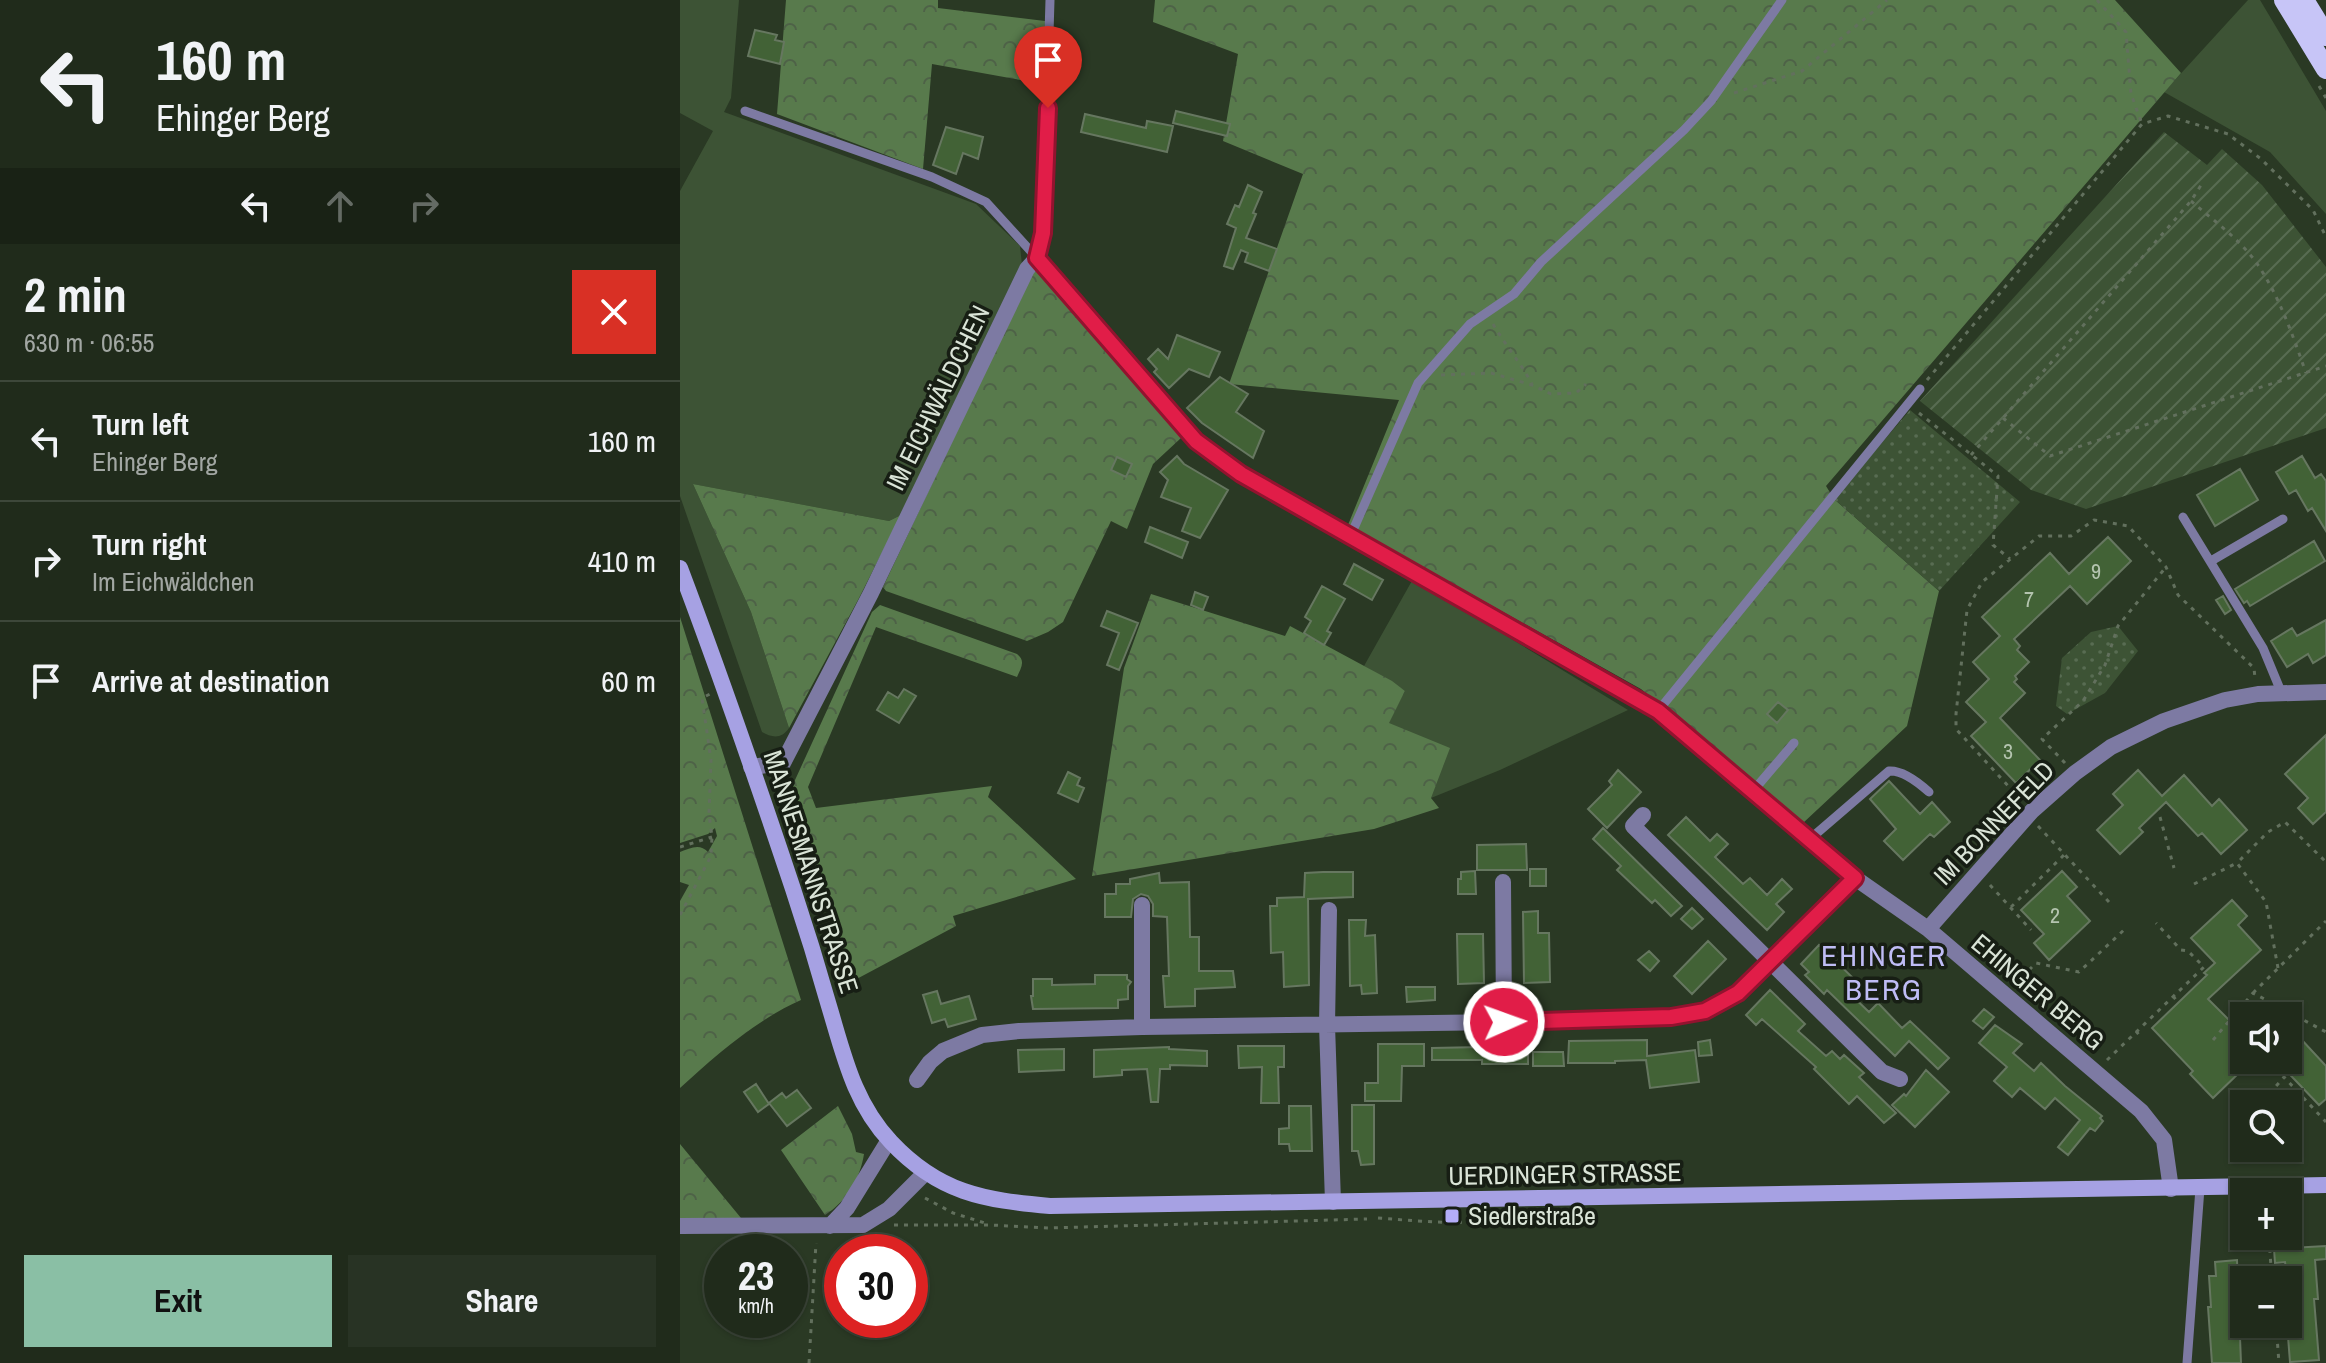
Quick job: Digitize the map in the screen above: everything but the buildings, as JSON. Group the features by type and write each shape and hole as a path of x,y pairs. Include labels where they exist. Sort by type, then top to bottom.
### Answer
{"main road":[{"path":"2284,0 2326,69"},
{"path":"2304,0 2326,36"},
{"name":"MANNESMANNSTRASSE","path":"680,568 794,892 851,1081 868,1113 889,1140 925,1173"},
{"name":"UERDINGER STRASSE","path":"925,1173 952,1188 982,1197 1050,1206 2326,1185"}],"street":[{"name":"EHINGER BERG","path":"1037,258 1196,441 1241,474 1658,711 1855,878 1928,929 2141,1111 2164,1140 2171,1189"},
{"name":"IM EICHWÄLDCHEN","path":"751,767 783,763 871,593 1027,269 1037,258"},
{"name":"IM BONNEFELD","path":"1928,929 2030,814 2075,773 2111,747 2164,721 2225,700 2258,694 2326,692"},
{"path":"1643,815 1633,826 1882,1072 1900,1079"},
{"path":"917,1080 943,1051 982,1035 1019,1031 1504,1022 1671,1017 1705,1011 1738,993 1855,878"},
{"path":"1503,882 1504,1022"},
{"path":"1142,905 1142,1027"},
{"path":"1329,910 1327,1025 1333,1202"},
{"path":"824,1226 847,1208 889,1140"},
{"path":"680,1226 863,1225 889,1209 925,1173"}],"lane":[{"name":"IM EICHWÄLDCHEN","path":"1037,258 1043,233 1050,0"},
{"path":"1350,537 1418,383 1470,324 1514,294 1541,262 1684,130 1711,101 1782,0"},
{"path":"745,111 932,177 986,202 1037,258"},
{"path":"1658,711 1920,389"},
{"path":"2183,517 2263,648 2282,694"},
{"path":"2211,561 2283,519"},
{"path":"1753,791 1794,743"},
{"path":"1810,839 1889,771 1895,770 1929,792"},
{"path":"2187,1363 2200,1188"}],"path":[{"path":"1711,101 1802,71 1887,0"},
{"path":"2097,0 2126,32 2131,94 2142,124"},
{"path":"1920,389 2142,124 2168,116 2228,134 2261,159 2313,210 2326,237"},
{"path":"1971,455 2191,201 2203,182"},
{"path":"2191,201 2228,233 2258,265 2285,315 2306,373"},
{"path":"1487,313 1532,385"},
{"path":"2003,418 2050,456 2326,366"},
{"path":"1418,383 1438,376 1491,373 1551,394 1576,393 1586,384"},
{"path":"1908,404 1998,476 1993,545 2010,559"},
{"path":"2109,902 2064,855 1956,729 1967,610 1982,582 2039,536 2071,536 2094,520 2128,526 2166,567 2178,595 2254,668 2258,694"},
{"path":"2075,773 2042,739 2083,701 2105,665 2118,626 2166,567"},
{"path":"680,915 711,856 711,760 702,698 724,687"},
{"path":"2160,817 2174,868"},
{"path":"2194,884 2237,863 2268,832 2285,822 2326,862"},
{"path":"680,847 712,837"},
{"path":"2011,907 2064,855"},
{"path":"2237,863 2266,902 2278,968"},
{"path":"1978,872 2031,930"},
{"path":"2213,1040 2253,993 2326,921"},
{"path":"2095,1071 2204,967 2188,951 2181,950 2156,923"},
{"path":"2004,994 2036,963 2079,972 2125,929"},
{"path":"2253,993 2326,1032"},
{"path":"2173,996 2179,1004"},
{"path":"2136,1031 2142,1039"},
{"path":"2273,1090 2284,1077 2296,1090"},
{"path":"2302,1096 2326,1122"},
{"path":"909,1189 953,1213 991,1225"},
{"path":"863,1225 1048,1228 1379,1218 1436,1224 1488,1222 1518,1216"},
{"path":"809,1363 824,1226"},
{"path":"2277,1338 2279,1363"}],"green space":[{"path":"680,0 739,0 731,98 724,112 976,204 1020,246 1022,265 901,515 889,521 693,484 751,612 789,728 777,736 762,732 680,496 680,191 713,131 680,113"},
{"path":"786,0 938,0 938,8 1045,21 1043,84 932,64 923,169 777,114"},
{"path":"1155,0 2115,0 2181,73 1826,486 1834,499 1939,591 1907,726 1803,823 1641,689 1348,525 1399,400 1229,384 1303,174 1223,141 1238,54 1153,22"},
{"path":"2248,0 2260,0 2326,111 2326,214 2270,152 2164,92"},
{"path":"2164,132 2207,165 2222,149 2262,185 2326,267 2326,428 2086,509 2031,490 1920,401"},
{"path":"1042,270 1181,438 1153,464 1127,529 1111,521 1063,622 1027,641 886,591 883,587 1032,273"},
{"path":"1910,410 2020,502 1939,591 1834,499"},
{"path":"693,484 889,521 901,515 789,728 751,612"},
{"path":"1413,579 1628,710 1500,770 1431,798 1388,723 1405,691 1364,666"},
{"path":"1151,594 1285,636 1290,626 1392,681 1405,691 1389,723 1450,748 1431,798 1439,808 1374,829 1092,876 1124,668"},
{"path":"880,605 1017,654 1022,662 1021,668 1017,677 876,627 808,787 816,808 992,786 988,797 1076,879 953,916 956,926 851,982 790,791 872,612"},
{"path":"680,617 801,1000 752,1028 680,1088 680,901 689,885 680,882 680,852 698,847 708,852 717,836 715,828 708,834 680,843"},
{"path":"2118,626 2138,651 2105,693 2067,714 2056,706 2062,658 2091,632"},
{"path":"838,1106 852,1134 856,1152 864,1154 851,1189 825,1215 781,1150"},
{"path":"680,1144 741,1218 680,1219"}],"place":[{"name":"Siedlerstraße","path":"1452,1216"}],"district":[{"name":"EHINGER BERG","path":"1884,973"}],"route":[{"path":"1048,108 1043,233 1037,258 1196,441 1241,474 1658,711 1855,878 1738,993 1705,1011 1671,1017 1504,1022"}]}
